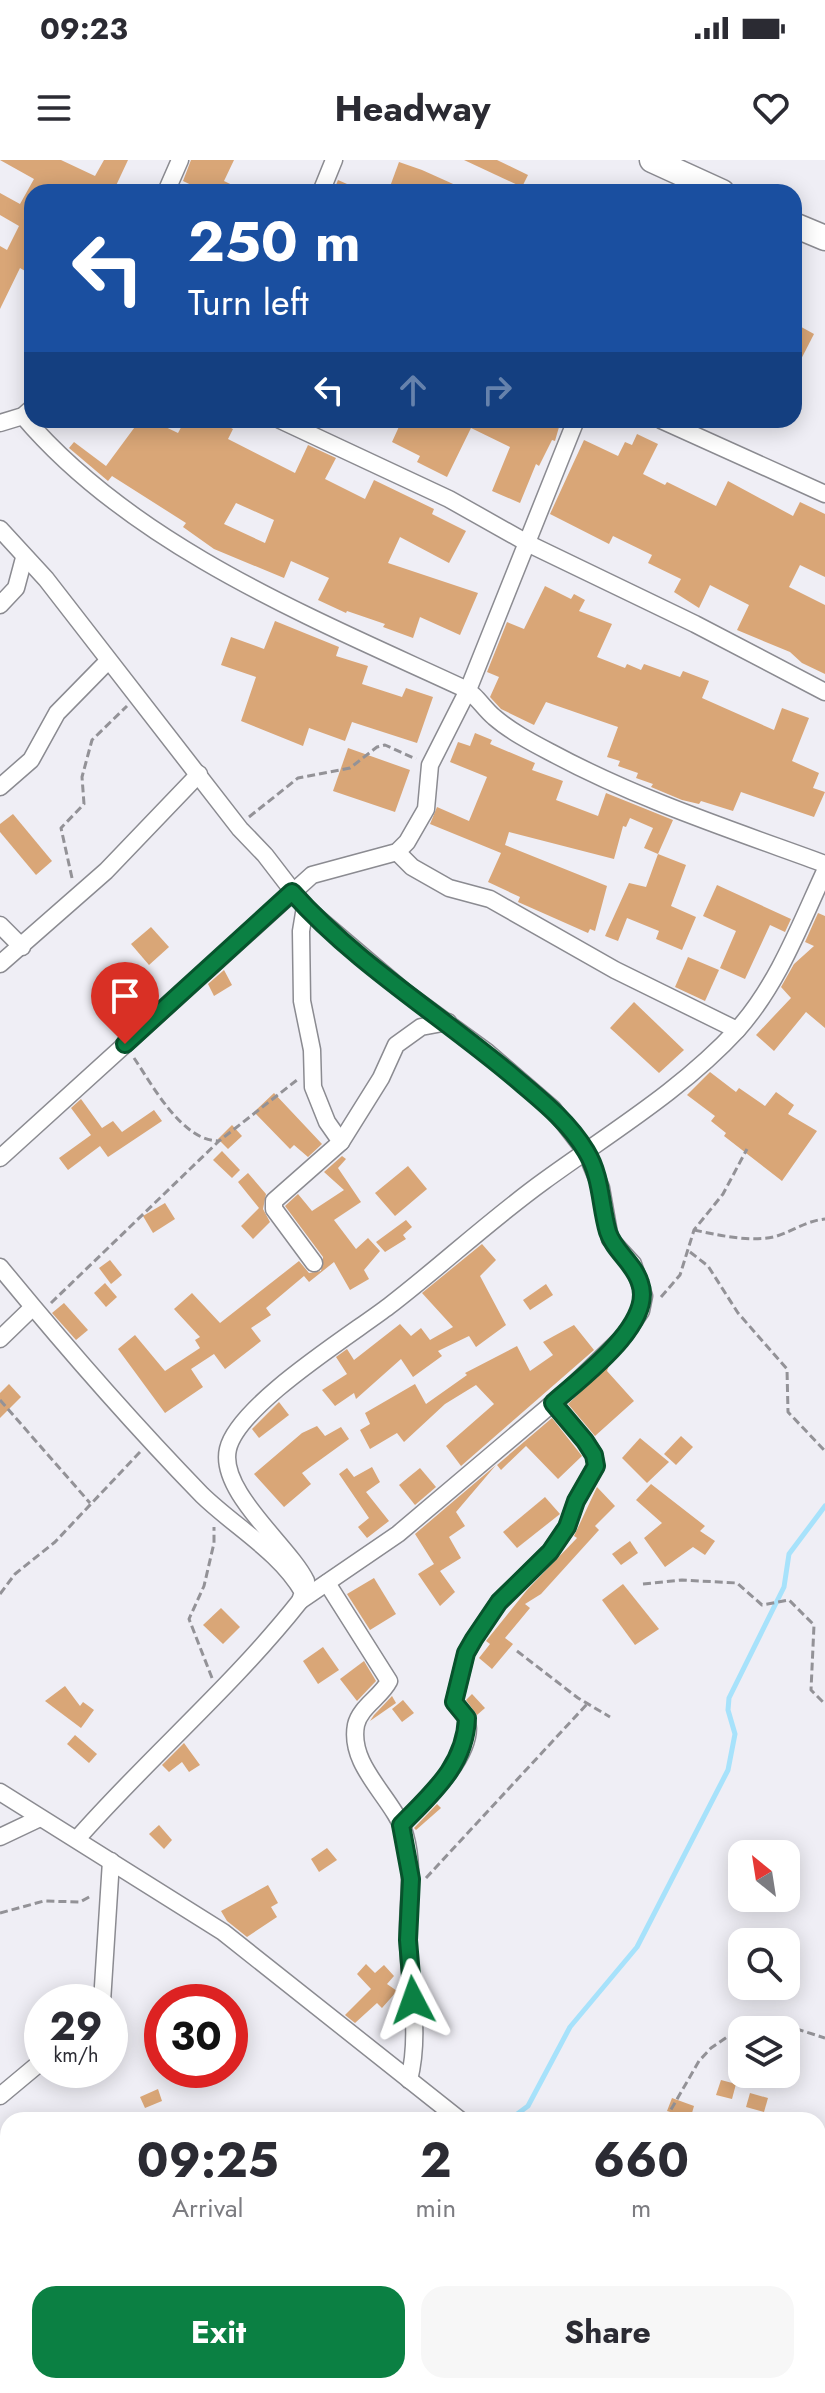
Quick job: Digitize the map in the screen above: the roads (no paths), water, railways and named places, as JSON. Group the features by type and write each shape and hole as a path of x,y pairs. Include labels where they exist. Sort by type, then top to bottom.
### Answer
{"highway":[{"path":"652,160 704,184"},
{"path":"802,228 825,238"}],"street":[{"path":"174,184 180,160"},
{"path":"324,184 334,160"},
{"path":"0,423 24,414"},
{"path":"42,428 82,476 220,568 319,624 468,690 494,717 532,743 607,781 825,864"},
{"path":"297,428 449,499 529,544 695,624 825,692"},
{"path":"0,1158 292,892 324,870 397,852 407,842 426,809 430,765 468,690 573,428"},
{"path":"683,428 825,494"},
{"path":"0,529 46,579 107,662 305,907 405,992 448,1022 553,1109 586,1152 601,1188 610,1239 633,1264 644,1296 635,1322 553,1403 398,1534 327,1583 301,1596"},
{"path":"0,605 16,588 24,558"},
{"path":"0,787 31,760 57,713 107,662"},
{"path":"0,964 73,902 199,774"},
{"path":"397,852 412,867 449,888 490,899 576,949 737,1030"},
{"path":"77,1839 126,1784 255,1656 301,1596 306,1581 300,1569 258,1519 231,1477 227,1450 237,1431 277,1389 586,1152 649,1109 737,1030 771,985 825,871"},
{"path":"305,907 301,931 302,1001 312,1050 311,1073 318,1103 341,1142"},
{"path":"0,925 22,947"},
{"path":"314,1263 274,1209 274,1201 341,1142 381,1078 396,1045 421,1027 448,1022"},
{"path":"0,1267 36,1312 204,1497 286,1569 301,1596"},
{"path":"0,1339 36,1312"},
{"path":"401,1825 444,1783 466,1733 467,1718 454,1702 466,1653 499,1602 559,1539 596,1466 594,1455 585,1441 553,1403"},
{"path":"327,1583 389,1681 360,1715 356,1736 371,1779 401,1825 409,1852 408,1940 417,2041 409,2080"},
{"path":"0,1792 38,1819 77,1839 223,1932 450,2112"},
{"path":"0,1837 38,1819"},
{"path":"104,1984 111,1861"},
{"path":"0,2096 24,2076"}],"waterway":[{"path":"520,2112 528,2106 570,2027 637,1947 728,1770 735,1734 728,1710 729,1698 784,1587 789,1554 825,1506"}]}
